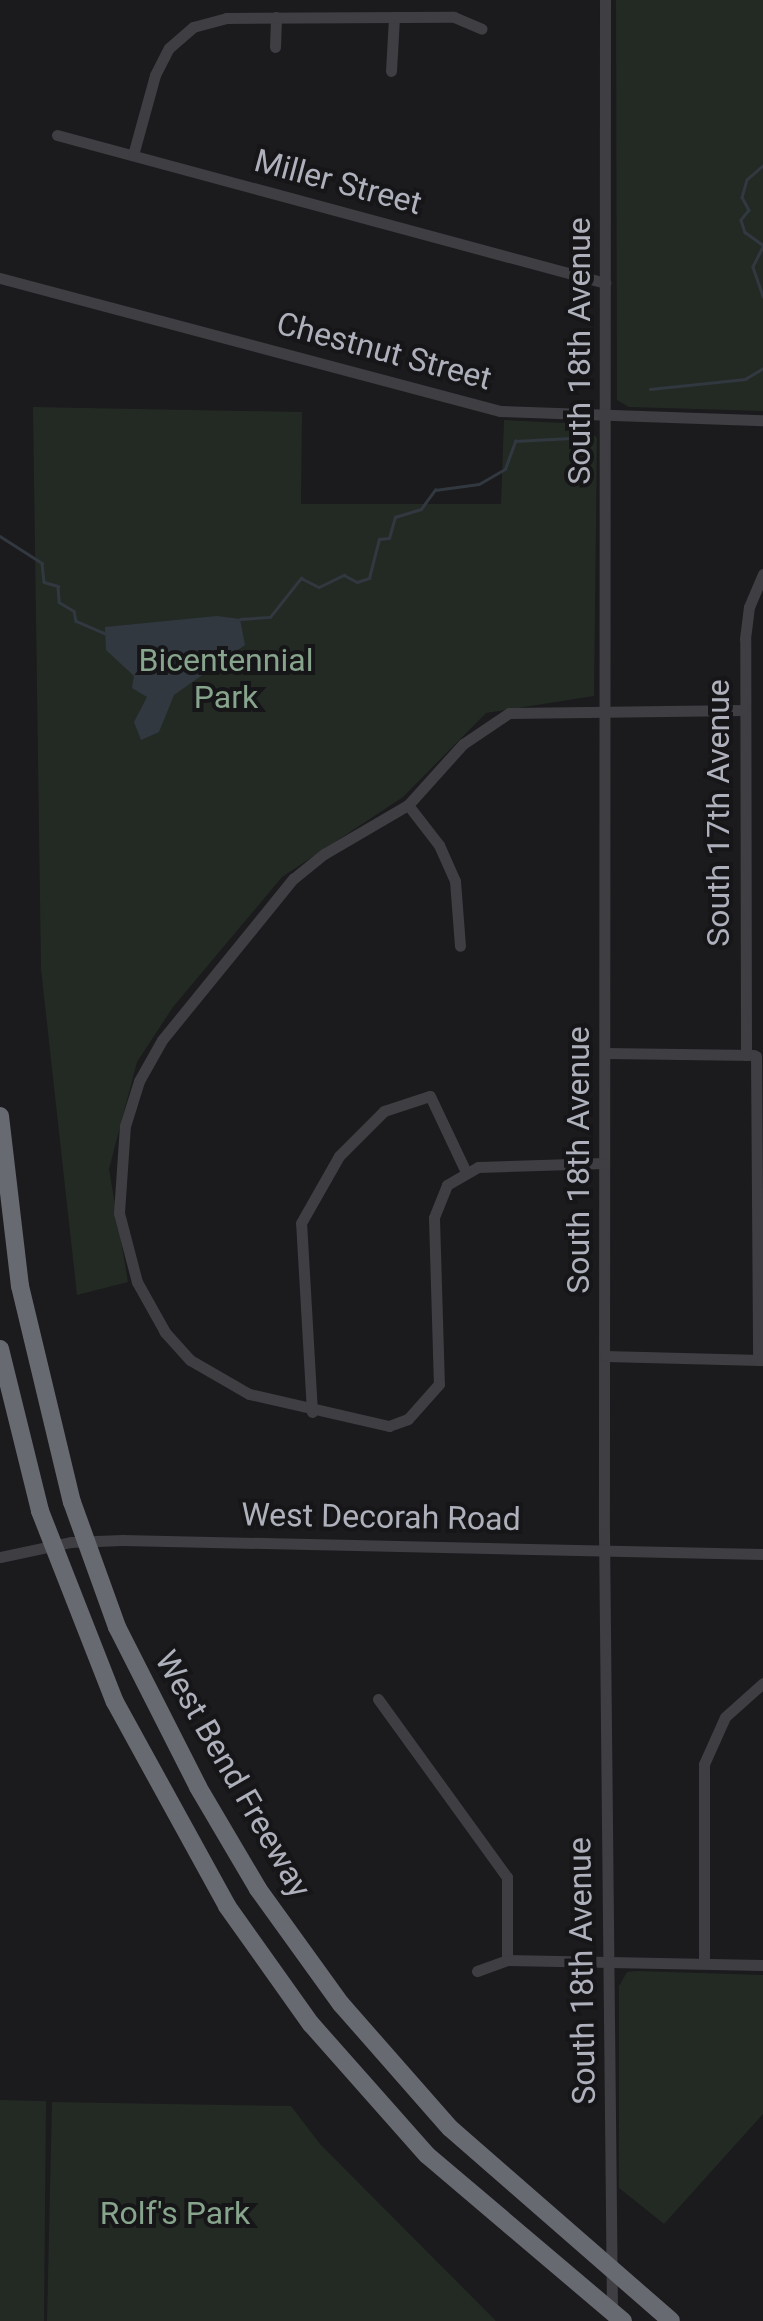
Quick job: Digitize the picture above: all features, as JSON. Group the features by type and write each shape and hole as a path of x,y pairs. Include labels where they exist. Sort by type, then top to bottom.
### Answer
{"highway":[{"name":"West Bend Freeway","path":"0,1116 20,1286 50,1422 117,1627 258,1889 342,2004 450,2128 583,2252 670,2321"},
{"name":"West Bend Freeway","path":"0,1349 40,1511 115,1702 227,1906 311,2024 426,2154 623,2321"}],"street":[{"name":"South 18th Avenue","path":"605,0 609,416 604,709 605,1550 612,2321"},
{"path":"391,71 394,17"},
{"path":"133,156 168,48 192,27 226,18 454,17 482,29"},
{"path":"275,46 276,18"},
{"name":"Miller Street","path":"57,135 605,282"},
{"name":"Chestnut Street","path":"0,278 500,411 763,420"},
{"name":"South 17th Avenue","path":"760,1360 745,710 749,607 763,574"},
{"path":"604,1163 497,1165 466,1172 447,1186 434,1218 440,1384 408,1419 389,1426 312,1412 222,1381 165,1332 132,1265 119,1212 118,1160 139,1081 162,1040 293,880 324,854 408,805 485,724 508,713 745,710"},
{"path":"408,805 439,845 454,881 460,946"},
{"path":"606,1053 755,1056"},
{"path":"312,1412 301,1224 340,1156 384,1110 430,1096 466,1172"},
{"path":"606,1356 760,1360"},
{"name":"West Decorah Road","path":"0,1558 25,1550 122,1540 763,1554"},
{"path":"704,1962 704,1764 725,1717 763,1683"},
{"path":"378,1699 507,1877 507,1960"},
{"path":"477,1971 507,1960 763,1966"}],"green space":[{"path":"616,0 763,0 763,411 629,407 617,400"},
{"name":"Bicentennial Park","path":"33,407 302,412 301,504 501,504 504,420 583,424 597,438 594,696 486,713 403,797 282,877 173,1007 137,1062 109,1169 128,1282 77,1295 41,969"},
{"path":"627,1972 763,1975 763,2114 664,2224 619,2188 619,1986"},
{"name":"Rolf's Park","path":"0,2100 46,2101 44,2321 0,2321"},
{"name":"Rolf's Park","path":"52,2102 291,2106 320,2144 496,2321 47,2321"}],"shaded area":[{"path":"217,616 240,619 245,645 174,695 159,732 141,740 134,722 147,697 132,688 134,676 106,650 105,627"}],"waterway":[{"path":"763,166 747,180 742,197 749,210 741,220 745,232 763,245"},
{"path":"763,247 753,267 763,296"},
{"path":"650,389 745,379 763,368"},
{"path":"240,619 270,617 301,578 319,587 344,575 357,582 369,578 379,539 389,538 395,517 421,509 435,490 479,484 505,469 515,441 571,438"},
{"path":"0,536 42,563 44,582 58,586 59,602 74,611 76,621 106,634"}]}
